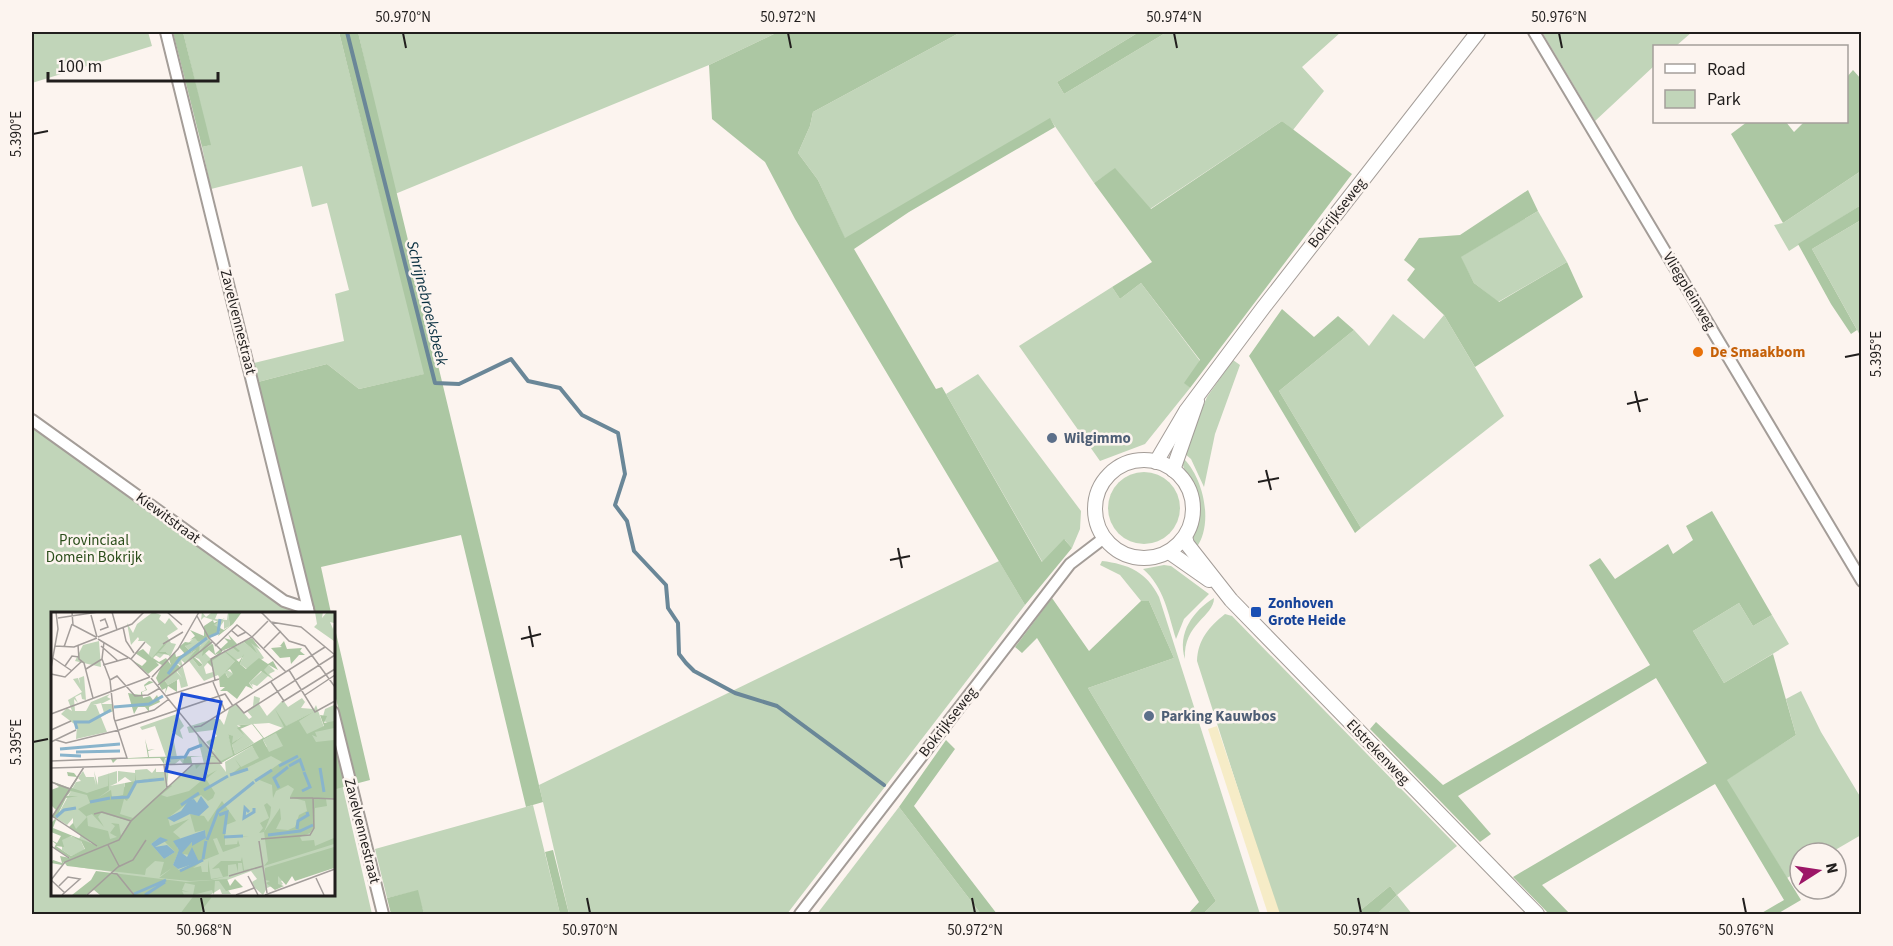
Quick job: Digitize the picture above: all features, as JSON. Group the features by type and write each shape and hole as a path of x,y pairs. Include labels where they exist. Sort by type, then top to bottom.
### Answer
{"street":[{"name":"Zavelvennestraat","path":"166,32 308,611"},
{"name":"Bokrijkseweg","path":"1156,462 1186,411 1263,308 1478,32"},
{"name":"Vliegpleinweg","path":"1534,32 1862,581"},
{"name":"Bokrijkseweg","path":"1173,470 1198,397"},
{"name":"Kiewitstraat","path":"32,420 284,601 308,611"},
{"path":"1130,462 1156,462 1173,470 1184,480 1191,494 1193,509 1191,524 1185,537 1169,552 1152,558 1134,557 1117,550 1104,538 1095,513 1096,500 1104,482 1118,468 1130,462"},
{"name":"Elstrekenweg","path":"1185,537 1220,588 1537,915"},
{"name":"Bokrijkseweg","path":"800,915 1070,564 1104,538"},
{"name":"Elstrekenweg","path":"1169,552 1220,588"},
{"name":"Zavelvennestraat","path":"334,716 383,915"}],"green space":[{"path":"32,32 148,32 152,46 32,83"},
{"path":"173,32 183,32 211,145 202,147"},
{"path":"183,32 339,32 425,374 359,389 327,364 258,382 254,363 344,341 335,294 349,290 327,203 312,207 302,166 211,189 202,147 210,145"},
{"path":"339,32 358,32 543,802 526,807 461,535 321,567 331,612 315,612 258,382 327,364 359,389 424,374"},
{"path":"358,32 778,32 709,65 395,194"},
{"path":"778,32 961,32 813,112 810,126 798,153 818,180 845,238 1050,118 1055,127 909,212 854,249 936,389 942,387 1042,562 1064,539 1072,548 1025,605 795,219 765,162 712,119 709,65"},
{"path":"961,32 1139,32 1057,82 1064,94 1167,32 1341,32 1302,67 1324,91 1293,130 1282,121 1150,209 1115,169 1094,183 1050,119 845,239 818,180 798,153 810,126 813,112"},
{"path":"1139,32 1167,32 1064,94 1057,82"},
{"path":"1542,32 1692,32 1677,45 1653,45 1653,67 1595,121"},
{"path":"1853,70 1861,79 1861,171 1783,223 1731,134 1746,123 1787,123 1794,132 1803,123 1848,123 1848,76"},
{"path":"1282,121 1352,174 1190,388 1184,383 1200,360 1141,283 1120,299 1112,287 1152,262 1094,183 1115,168 1151,209"},
{"path":"1861,171 1861,205 1789,251 1774,225 1783,223"},
{"path":"1528,190 1538,211 1461,257 1474,283 1499,302 1567,262 1583,297 1475,367 1444,315 1407,280 1415,269 1404,260 1419,238 1460,235"},
{"path":"1861,205 1861,220 1812,249 1857,330 1851,334 1831,304 1798,244"},
{"path":"1538,211 1567,262 1498,302 1474,283 1460,257"},
{"path":"1861,220 1861,337 1812,249"},
{"path":"1141,283 1200,361 1185,383 1190,388 1145,444 1100,461 1019,346 1112,287 1120,299"},
{"path":"1282,309 1314,337 1338,316 1354,330 1279,391 1361,528 1355,533 1249,356"},
{"path":"1393,314 1424,339 1444,315 1504,416 1361,528 1279,391 1354,330 1369,346"},
{"path":"1233,360 1240,365 1215,434 1204,487 1191,459 1184,453 1207,397"},
{"path":"978,374 1081,511 1080,529 1072,548 1065,540 1043,563 946,394"},
{"name":"Provinciaal Domein Bokrijk","path":"32,428 296,612 51,612 51,895 334,895 334,749 372,914 32,914"},
{"path":"1182,457 1196,476 1204,501 1204,527 1196,548 1193,531 1197,501 1184,469"},
{"path":"1144,472 1164,478 1174,488 1180,508 1174,528 1164,538 1144,544 1124,538 1114,528 1108,508 1114,488 1124,478"},
{"path":"1712,511 1772,615 1753,626 1739,603 1693,631 1724,683 1773,654 1796,735 1727,780 1788,879 1788,901 1799,901 1777,914 1760,914 1784,900 1715,784 1542,885 1570,914 1549,914 1513,877 1707,763 1656,678 1458,796 1491,834 1480,842 1370,729 1376,722 1443,785 1650,665 1589,565 1600,558 1615,579 1668,544 1673,554 1693,540 1686,526"},
{"path":"999,561 1025,605 787,914 569,914 539,785"},
{"path":"1102,561 1120,564 1143,575 1159,597 1260,914 1203,914 1216,901 1088,688 1174,658 1149,601 1141,601 1120,575 1100,565"},
{"path":"1171,566 1209,594 1184,619 1176,639 1161,592 1143,569"},
{"path":"1052,598 1089,651 1141,601 1149,601 1174,658 1088,688 1216,901 1203,914 1188,914 1199,902 1037,638 1022,653 1015,647"},
{"path":"1214,598 1213,605 1189,637 1185,659 1183,640 1185,632 1193,616"},
{"path":"1739,603 1753,626 1772,615 1789,644 1724,683 1693,631"},
{"path":"1225,614 1232,616 1457,846 1397,895 1390,886 1356,914 1278,914 1197,661 1205,634"},
{"path":"334,624 370,780 336,789 334,722 341,720 334,690"},
{"path":"1801,691 1821,732 1861,798 1861,835 1848,843 1788,841 1787,878 1726,780 1796,735 1786,699"},
{"path":"946,740 955,749 914,806 997,914 981,914 899,807"},
{"path":"533,805 560,914 424,914 417,891 387,898 375,849"},
{"path":"899,807 981,914 817,914"},
{"path":"553,850 569,914 560,914 545,852"},
{"path":"1390,886 1397,895 1377,914 1356,914"},
{"path":"418,890 424,914 391,914 387,898"},
{"path":"194,895 213,895 199,914 180,914"},
{"path":"1397,895 1412,914 1377,914"}],"sand":[{"path":"1217,726 1280,914 1268,914 1208,729"}],"waterway":[{"name":"Schrijnebroeksbeek","path":"347,32 435,383 459,384 511,359 528,381 560,388 582,415 618,433 625,474 615,505 627,521 634,551 666,585 668,608 678,623 679,654 694,671 735,693 777,706 884,785"}],"place":[{"name":"De Smaakbom","path":"1698,352"},
{"name":"Wilgimmo","path":"1052,438"},
{"name":"Zonhoven Grote Heide","path":"1256,612"},
{"name":"Parking Kauwbos","path":"1149,716"}]}
